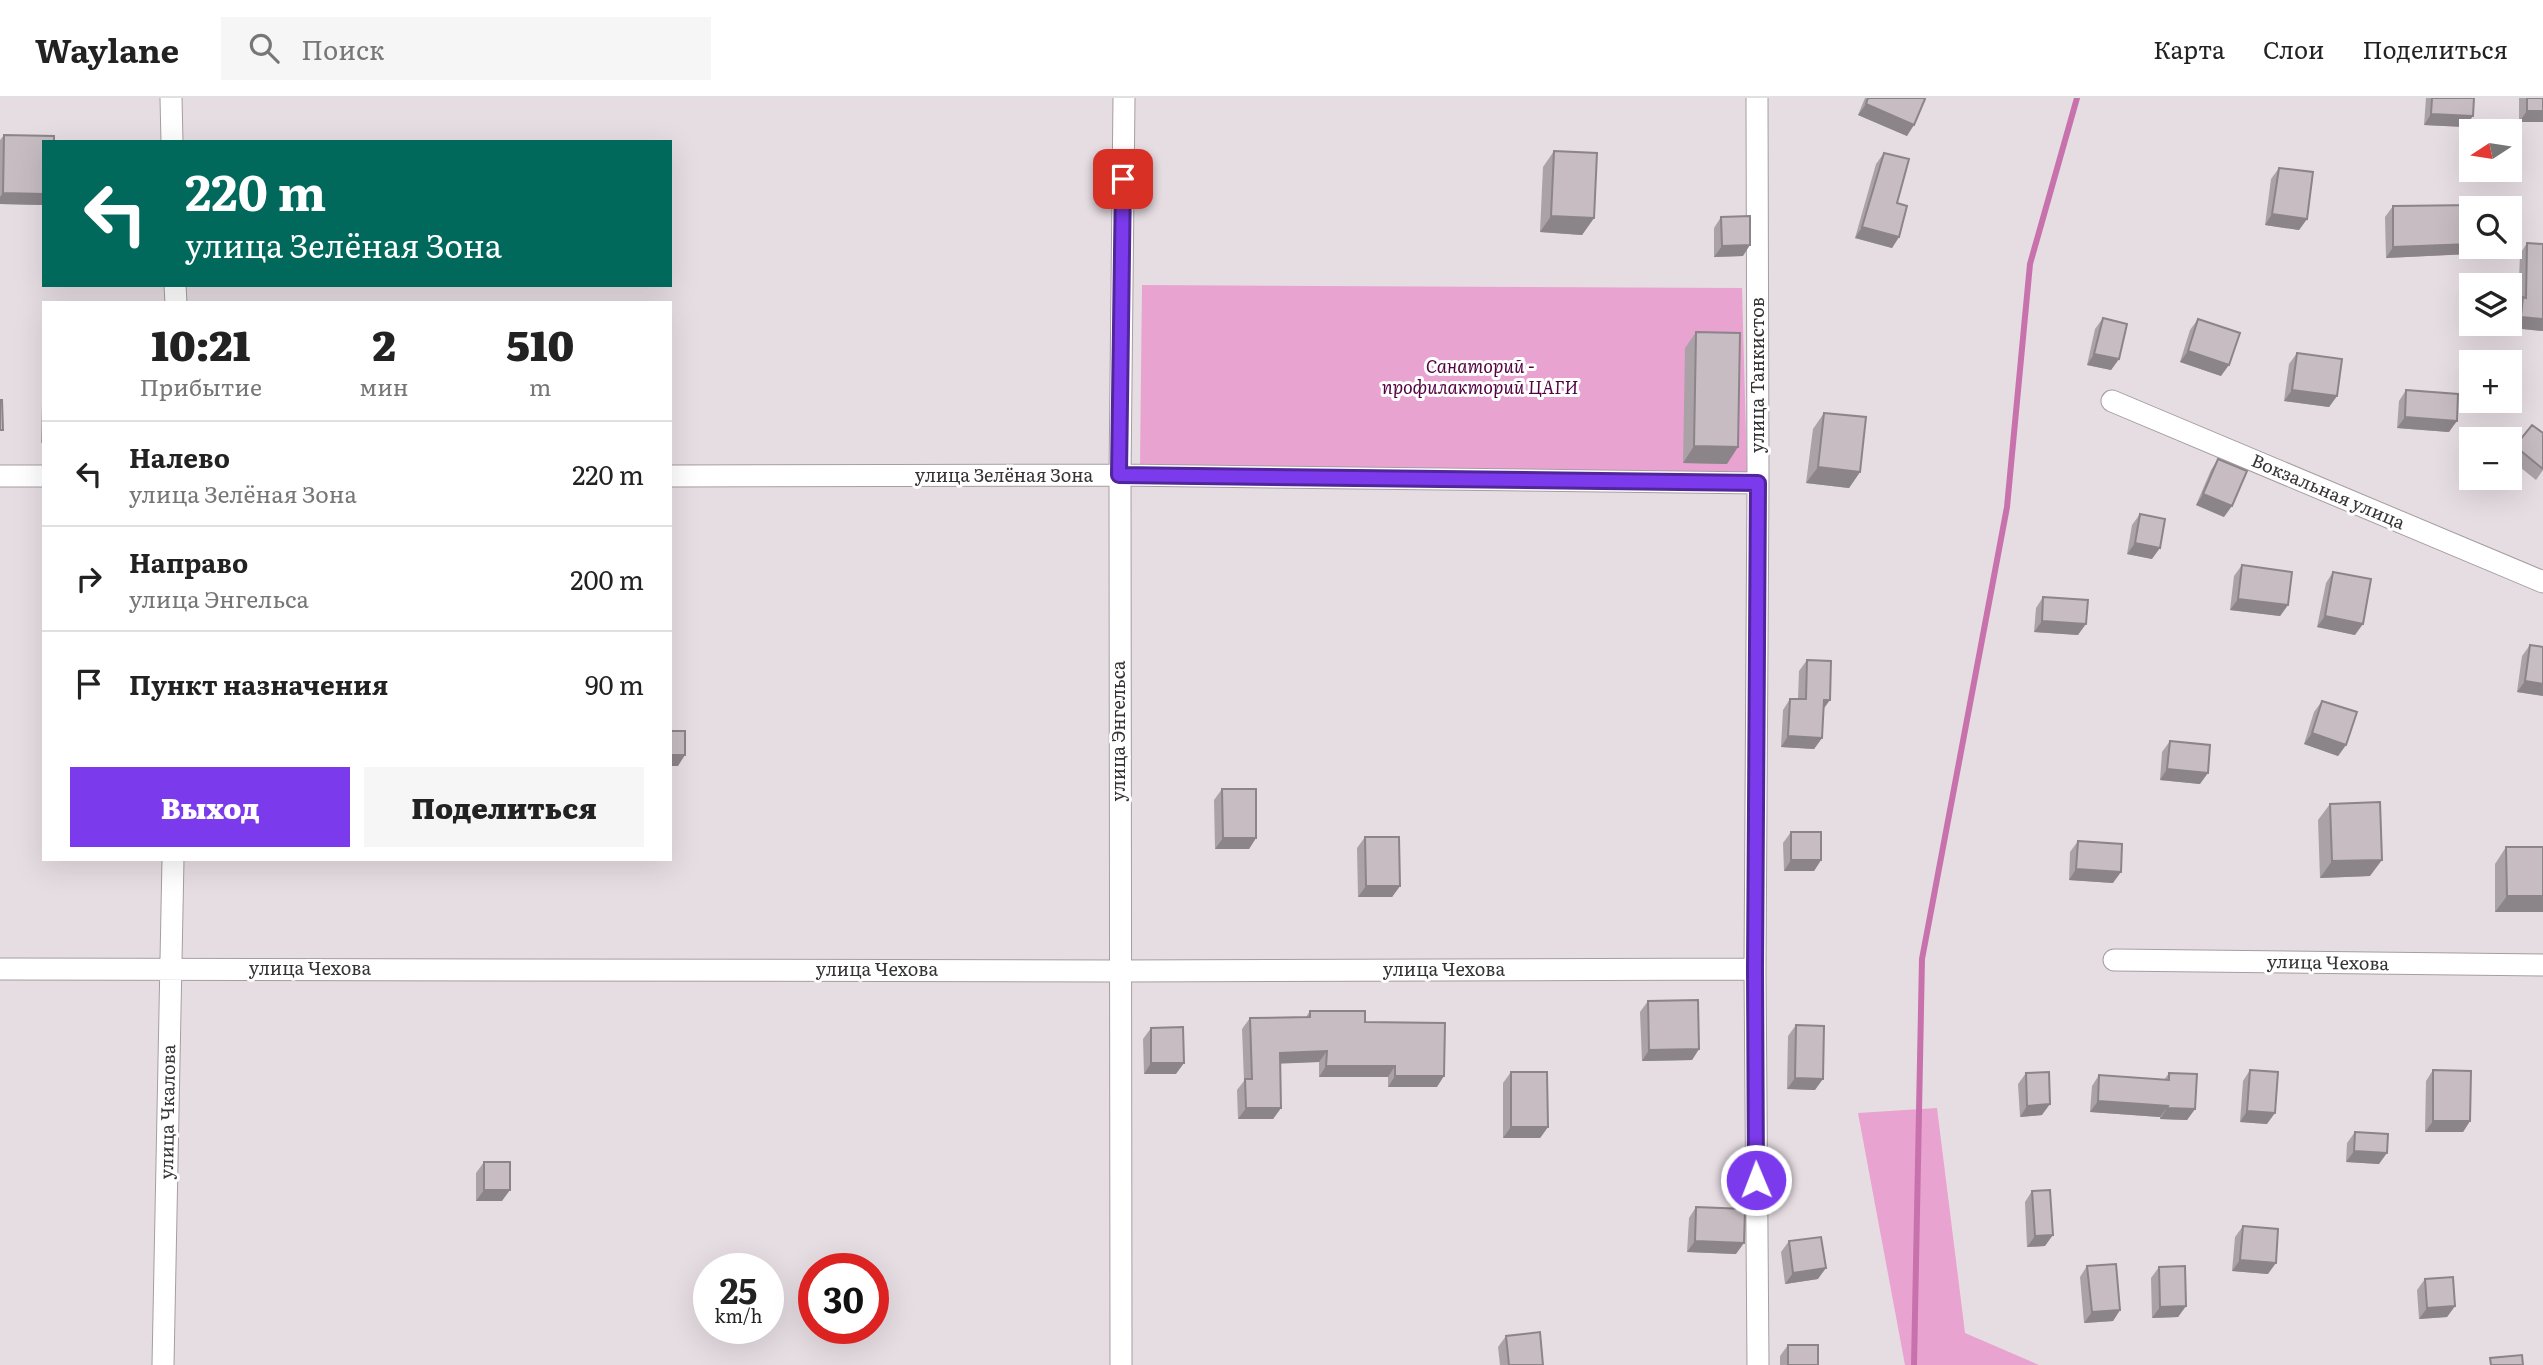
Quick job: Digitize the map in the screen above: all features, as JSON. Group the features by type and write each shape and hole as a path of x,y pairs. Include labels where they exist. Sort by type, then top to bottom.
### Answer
{"street":[{"path":"171,98 172,140"},
{"name":"улица Энгельса","path":"1121,1365 1119,475 1124,98"},
{"name":"улица Танкистов","path":"1757,98 1755,969 1758,1365"},
{"name":"Вокзальная улица","path":"2112,401 2543,582"},
{"name":"улица Зелёная Зона","path":"672,476 1119,475 1758,483"},
{"path":"0,476 42,476"},
{"name":"улица Чкалова","path":"163,1365 173,861"},
{"name":"улица Чехова","path":"2114,961 2543,965"},
{"name":"улица Чехова","path":"0,969 1755,969"}],"green space":[{"name":"Санаторий - профилакторий ЦАГИ","path":"1142,285 1742,288 1747,472 1140,465"},
{"path":"1937,1108 1965,1333 2039,1365 1905,1365 1858,1113"}],"building":[{"path":"1868,98 1925,99 1914,125 1866,104"},
{"path":"2432,98 2474,98 2473,116 2431,114"},
{"path":"2527,98 2543,98 2543,111 2527,111"},
{"path":"4,135 54,136 54,140 42,140 42,194 3,193"},
{"path":"1554,151 1597,153 1594,218 1551,216"},
{"path":"1884,153 1909,159 1897,203 1907,206 1899,237 1862,227"},
{"path":"2279,168 2313,172 2307,219 2272,214"},
{"path":"2459,205 2459,244 2393,247 2393,206"},
{"path":"1750,216 1750,245 1722,246 1721,217"},
{"path":"2527,243 2543,244 2543,319 2522,317 2523,297 2526,298"},
{"path":"2103,318 2127,324 2119,359 2094,354"},
{"path":"2198,319 2240,333 2229,365 2188,351"},
{"path":"1696,332 1740,333 1738,447 1694,446"},
{"path":"2297,353 2342,359 2337,396 2292,390"},
{"path":"2406,390 2458,394 2457,421 2405,417"},
{"path":"2,400 3,430 0,430"},
{"path":"1824,413 1866,417 1860,472 1818,467"},
{"path":"2532,425 2543,433 2543,469 2522,452 2522,437"},
{"path":"2218,459 2247,471 2232,506 2203,494"},
{"path":"2140,514 2165,519 2160,548 2135,543"},
{"path":"2242,565 2292,572 2288,605 2238,599"},
{"path":"2333,572 2371,579 2363,624 2325,616"},
{"path":"2043,597 2088,600 2086,624 2042,621"},
{"path":"2530,645 2543,647 2543,684 2525,681"},
{"path":"1807,660 1831,661 1830,700 1824,700 1822,738 1788,736 1790,699 1806,699"},
{"path":"2322,701 2357,712 2346,745 2312,733"},
{"path":"672,731 685,731 685,755 672,755"},
{"path":"2170,741 2210,745 2208,773 2167,769"},
{"path":"1222,789 1256,789 1256,838 1223,838"},
{"path":"2380,802 2382,860 2332,861 2330,804"},
{"path":"1791,832 1821,832 1821,860 1791,860"},
{"path":"1365,837 1399,837 1400,886 1366,886"},
{"path":"2078,841 2122,844 2121,872 2076,869"},
{"path":"2506,847 2543,847 2543,896 2507,896"},
{"path":"1698,1000 1699,1049 1649,1050 1648,1001"},
{"path":"1310,1011 1365,1011 1365,1022 1445,1023 1444,1076 1395,1076 1395,1066 1326,1066 1327,1051 1280,1053 1281,1108 1246,1108 1245,1079 1252,1079 1250,1018 1310,1017"},
{"path":"1796,1025 1824,1026 1823,1079 1795,1078"},
{"path":"1183,1027 1184,1063 1151,1063 1151,1028"},
{"path":"2250,1070 2278,1072 2275,1113 2247,1111"},
{"path":"2433,1070 2471,1071 2470,1121 2433,1121"},
{"path":"1511,1072 1547,1072 1548,1127 1511,1127"},
{"path":"2049,1072 2050,1104 2027,1106 2026,1073"},
{"path":"2169,1073 2197,1074 2195,1109 2098,1101 2099,1075 2169,1080"},
{"path":"2355,1132 2388,1134 2387,1153 2354,1151"},
{"path":"484,1162 510,1162 510,1190 484,1190"},
{"path":"2050,1190 2053,1235 2035,1236 2032,1191"},
{"path":"1696,1207 1745,1209 1744,1243 1695,1241"},
{"path":"2243,1226 2278,1229 2276,1263 2240,1260"},
{"path":"1821,1237 1826,1268 1793,1273 1789,1241"},
{"path":"2116,1264 2120,1310 2092,1312 2087,1266"},
{"path":"2185,1266 2186,1306 2160,1307 2159,1267"},
{"path":"2453,1277 2455,1306 2427,1308 2425,1279"},
{"path":"1540,1332 1543,1365 1509,1365 1506,1336"},
{"path":"1788,1345 1818,1345 1818,1365 1788,1365"},
{"path":"2522,1355 2523,1365 2491,1365 2490,1358"}],"waterway":[{"path":"1914,1365 1922,959 2007,507 2030,264 2077,98"}],"route":[{"path":"1123,179 1119,475 1758,483 1756,1180"}]}
